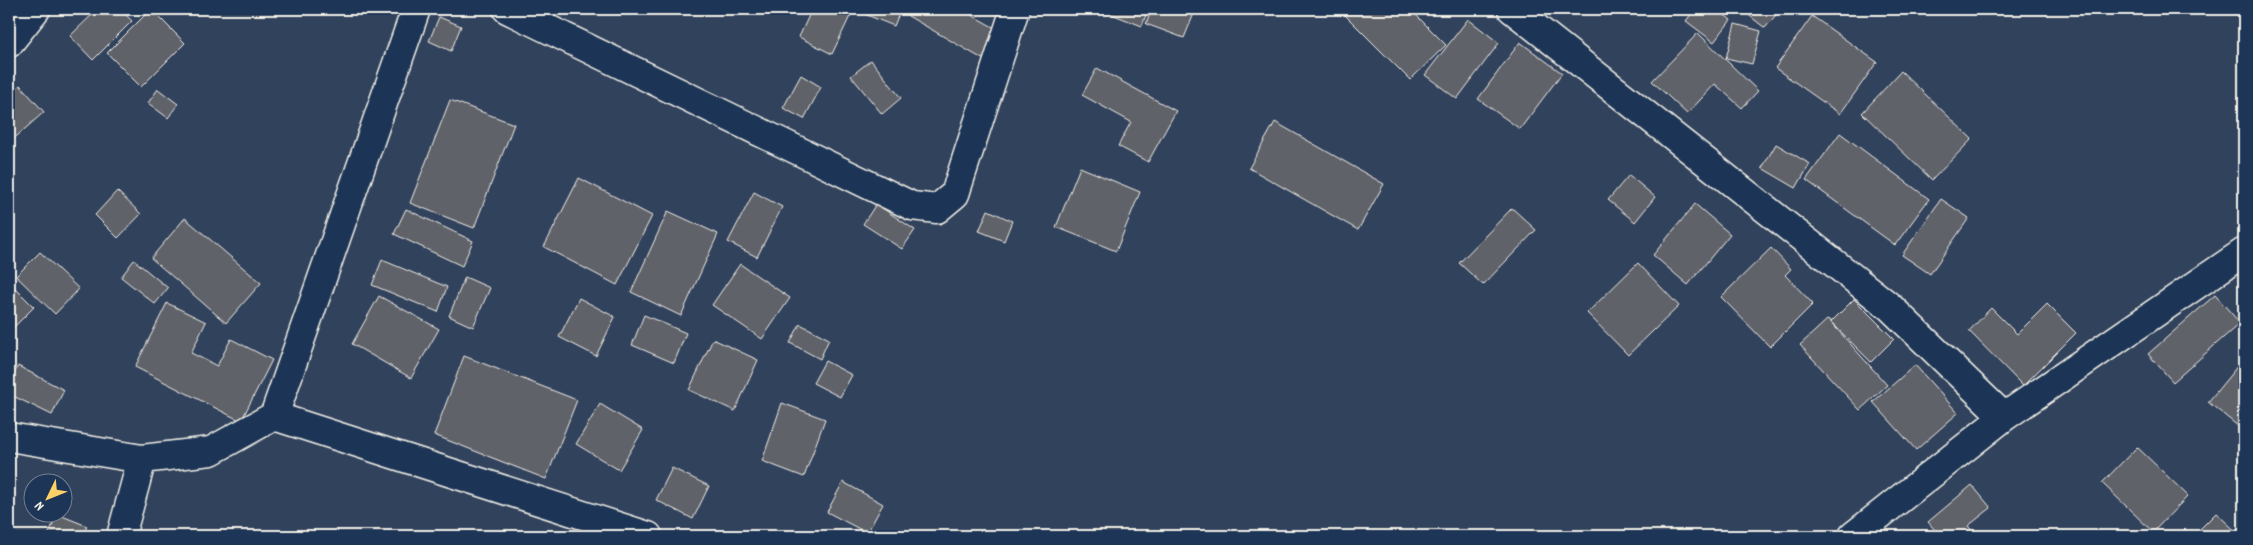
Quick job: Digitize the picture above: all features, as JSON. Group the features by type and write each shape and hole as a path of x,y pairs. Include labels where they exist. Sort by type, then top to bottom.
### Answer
{"street":[{"path":"9,43 36,9"},
{"path":"9,437 142,460 212,451 274,416 416,9"},
{"path":"507,9 912,206 937,209 955,194 1015,9"},
{"path":"1512,9 1890,307 2004,417"},
{"path":"1853,536 2004,417 2244,252"},
{"path":"274,416 648,536"},
{"path":"121,536 142,460"}],"building":[{"path":"98,9 120,9 132,21 93,60 70,36"},
{"path":"151,9 185,43 141,87 107,53"},
{"path":"680,9 694,9 692,14"},
{"path":"812,9 853,10 832,54 799,37"},
{"path":"852,9 901,9 894,26"},
{"path":"912,9 961,9 1002,32 986,61 908,16"},
{"path":"1110,9 1148,9 1142,26 1109,13"},
{"path":"1152,9 1188,9 1195,11 1184,38 1146,24"},
{"path":"1339,9 1410,9 1446,45 1410,80"},
{"path":"1695,9 1717,9 1731,20 1714,42 1686,21"},
{"path":"1741,9 1781,9 1765,28"},
{"path":"1812,16 1877,62 1840,114 1775,68"},
{"path":"439,17 461,26 451,51 429,41"},
{"path":"1468,19 1499,43 1457,99 1425,75"},
{"path":"1735,24 1761,31 1752,64 1726,58"},
{"path":"1698,33 1758,91 1742,108 1715,84 1687,114 1652,81"},
{"path":"1520,42 1562,73 1520,129 1478,99"},
{"path":"871,60 901,98 882,114 851,76"},
{"path":"1097,68 1176,111 1148,162 1118,146 1131,122 1082,95"},
{"path":"1901,71 1972,139 1932,180 1862,113"},
{"path":"801,75 821,87 804,119 783,108"},
{"path":"20,85 44,112 9,143 9,95"},
{"path":"158,89 178,104 168,118 148,103"},
{"path":"450,100 514,124 474,228 410,203"},
{"path":"1275,122 1384,184 1358,230 1249,168"},
{"path":"1840,133 1929,199 1895,245 1806,180"},
{"path":"1776,144 1810,164 1796,188 1762,168"},
{"path":"1080,167 1140,192 1116,251 1056,227"},
{"path":"1629,175 1655,197 1635,222 1608,200"},
{"path":"579,178 652,216 617,285 544,247"},
{"path":"117,191 141,214 118,238 95,215"},
{"path":"754,192 782,207 757,257 728,242"},
{"path":"1941,199 1969,218 1930,274 1902,255"},
{"path":"876,204 915,230 902,249 863,224"},
{"path":"1695,204 1730,234 1688,285 1653,255"},
{"path":"1512,208 1536,230 1483,285 1459,263"},
{"path":"406,209 473,241 462,266 394,234"},
{"path":"988,210 1012,221 1004,241 979,231"},
{"path":"668,211 718,234 681,316 631,292"},
{"path":"185,218 261,283 226,323 151,258"},
{"path":"1771,248 1791,269 1785,275 1813,304 1770,347 1721,297"},
{"path":"40,252 79,289 55,314 16,276"},
{"path":"134,260 168,288 155,304 121,277"},
{"path":"382,260 447,287 438,312 372,285"},
{"path":"1638,263 1679,306 1628,355 1587,313"},
{"path":"740,264 790,298 762,339 712,305"},
{"path":"465,277 490,288 473,327 449,316"},
{"path":"11,284 34,307 9,332 9,286"},
{"path":"2215,295 2240,323 2173,382 2148,354"},
{"path":"379,296 439,329 411,378 352,344"},
{"path":"579,298 615,317 596,356 559,337"},
{"path":"1854,299 1894,339 1871,362 1831,322"},
{"path":"167,303 206,322 191,353 217,366 231,339 272,360 241,421 135,367"},
{"path":"2047,304 2076,333 2023,386 1969,331 1991,308 2017,334"},
{"path":"644,315 686,333 674,363 632,345"},
{"path":"1828,319 1887,385 1860,410 1800,345"},
{"path":"800,324 829,339 820,359 790,343"},
{"path":"713,339 758,360 735,411 689,390"},
{"path":"464,356 577,400 546,479 434,435"},
{"path":"2244,358 2244,431 2208,402"},
{"path":"825,361 852,375 840,397 813,383"},
{"path":"1915,365 1958,413 1916,450 1873,402"},
{"path":"18,366 64,390 52,415 9,394 9,384"},
{"path":"782,403 825,419 804,477 762,461"},
{"path":"600,404 643,430 619,470 576,444"},
{"path":"2137,447 2188,496 2153,532 2102,483"},
{"path":"672,468 709,486 693,519 656,500"},
{"path":"843,482 883,504 867,533 827,512"},
{"path":"1972,485 1991,508 1968,526 1977,536 1940,536 1928,522"},
{"path":"2216,513 2241,536 2193,536"},
{"path":"72,520 87,526 83,536 48,536 54,522 72,522"}]}
